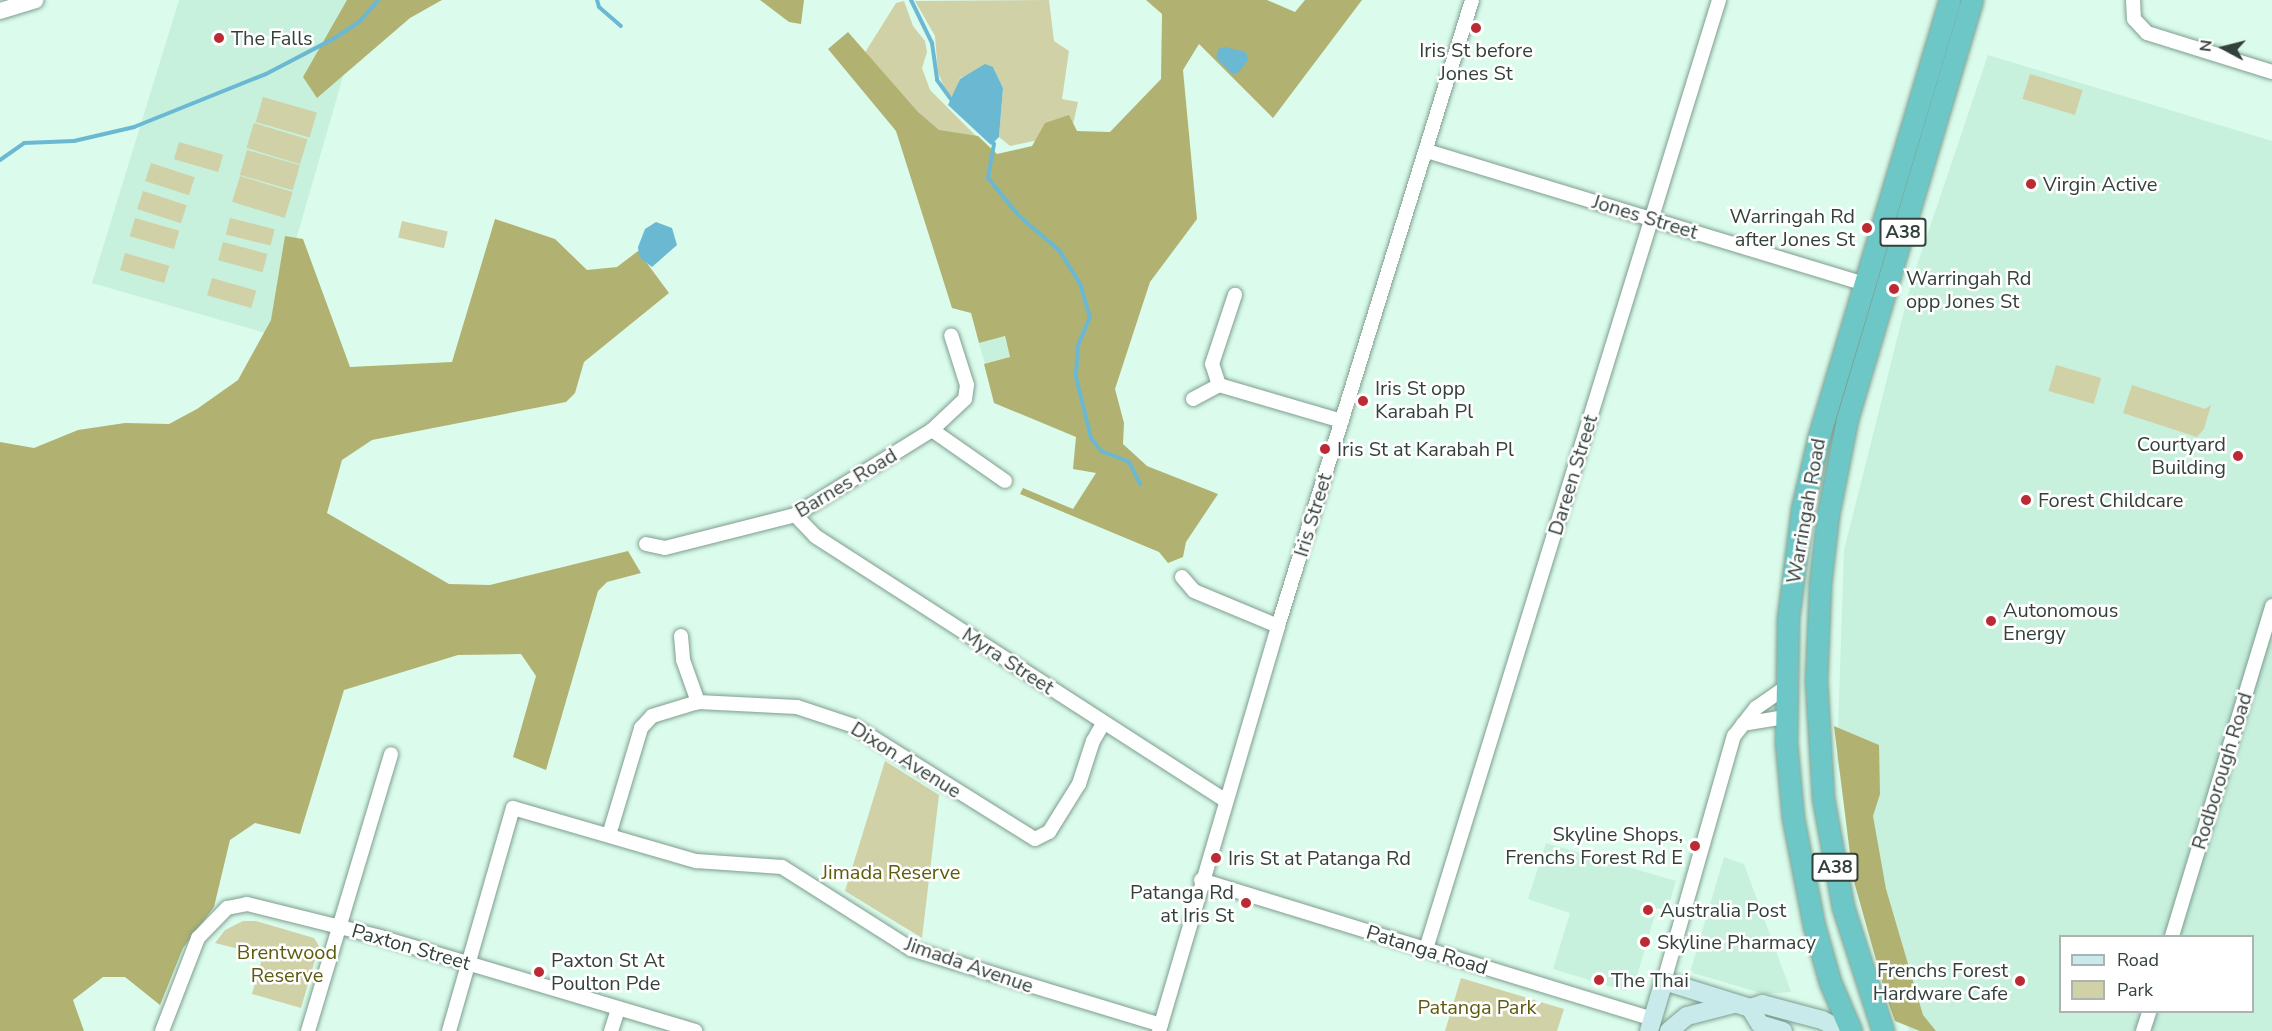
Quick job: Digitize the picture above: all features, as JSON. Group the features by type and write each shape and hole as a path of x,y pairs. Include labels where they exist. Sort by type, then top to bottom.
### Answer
{"highway":[{"name":"Warringah Road","path":"1851,1031 1830,982 1803,874 1793,818 1785,717 1788,618 1802,509 1864,284 1950,0"},
{"name":"Warringah Road","path":"1883,1031 1843,907 1825,808 1816,681 1820,584 1828,515 1848,419 1972,0"}],"main road":[{"path":"1651,1025 1664,981 1743,1006 1760,1024 1783,1031"},
{"path":"1669,1031 1692,1015 1762,1004 1827,1021 1844,1031"}],"street":[{"path":"0,11 34,0"},
{"name":"Iris Street","path":"1160,1028 1278,626 1472,0"},
{"name":"Dareen Street","path":"1426,949 1719,0"},
{"path":"2133,0 2134,19 2147,33 2272,72"},
{"name":"Jones Street","path":"1426,151 1864,284"},
{"path":"1219,385 1212,364 1234,295"},
{"name":"Barnes Road","path":"646,544 665,548 795,515 932,430 965,399 967,385 951,335"},
{"path":"1193,399 1219,385 1342,421"},
{"path":"932,430 1005,481"},
{"name":"Myra Street","path":"795,515 815,536 1103,724 1226,801"},
{"path":"1182,577 1194,591 1278,626"},
{"name":"Rodborough Road","path":"2172,935 2272,606"},
{"path":"681,636 683,660 698,702"},
{"path":"1664,981 1727,755 1743,724 1756,708 1773,700 1785,688"},
{"name":"Dixon Avenue","path":"609,835 641,729 652,716 698,702 804,708 854,726 1035,839 1049,832 1079,784 1093,741 1103,724"},
{"path":"1743,724 1785,717"},
{"path":"308,1031 391,754"},
{"name":"Jimada Avenue","path":"470,963 513,808 696,861 782,867 911,949 1160,1028"},
{"name":"Patanga Road","path":"1202,880 1426,949 1651,1025"},
{"name":"Paxton Street","path":"162,1031 198,938 227,908 247,904 340,926 695,1031"},
{"path":"449,1031 470,963"},
{"path":"611,1031 618,1009"},
{"path":"2143,1031 2148,1013"}],"shaded area":[{"path":"179,0 365,0 269,334 92,283"},
{"path":"1988,55 2272,141 2272,1031 1909,1031 1837,761 1844,550 1911,283"},
{"path":"1004,336 1010,357 985,364 979,343"},
{"path":"1546,843 1676,881 1667,911 1657,908 1634,986 1625,991 1553,969 1570,913 1528,899"},
{"path":"1724,857 1744,864 1791,992 1764,994 1693,973 1691,969"}],"green space":[{"path":"347,0 442,0 410,18 317,98 303,77"},
{"path":"760,0 804,0 801,24 789,22"},
{"path":"1049,0 1054,41 1069,51 1062,99 1078,102 1071,133 1010,146 999,137 1003,88 993,67 960,78 953,97 947,94 938,73 935,36 915,1"},
{"path":"1146,0 1267,0 1295,12 1305,0 1362,0 1273,118 1199,44 1183,70 1197,219 1150,282 1115,389 1124,423 1123,444 1147,466 1218,494 1186,542 1183,557 1168,563 1159,552 1020,494 1023,488 1073,509 1096,473 1073,469 1076,437 994,403 984,364 1010,357 1005,336 979,343 971,313 952,308 896,131 828,49 848,32 918,112 939,130 978,136 997,154 1032,146 1045,123 1069,115 1077,131 1110,132 1161,79 1162,14"},
{"path":"904,1 913,26 925,41 927,52 922,68 930,90 988,148 944,139 861,59 896,3"},
{"path":"2030,74 2083,90 2075,115 2022,99"},
{"path":"263,97 317,112 310,137 256,122"},
{"path":"254,123 308,139 300,164 246,148"},
{"path":"179,142 223,155 218,172 174,159"},
{"path":"247,150 300,165 293,190 240,175"},
{"path":"151,163 195,177 189,195 145,181"},
{"path":"240,176 293,192 285,218 232,202"},
{"path":"143,191 187,205 181,223 137,209"},
{"path":"135,218 179,231 174,249 130,236"},
{"path":"230,218 275,229 271,246 226,234"},
{"path":"495,219 555,239 587,270 617,267 638,251 669,293 584,362 575,393 566,402 372,440 342,460 327,513 449,584 490,585 628,551 641,573 607,582 598,591 546,770 513,757 536,676 521,654 458,655 344,690 300,834 255,823 230,840 214,907 183,948 160,1005 125,977 103,977 73,1000 84,1031 0,1031 0,442 34,448 78,430 125,423 169,424 197,409 238,380 271,320 285,236 303,239 350,367 452,362"},
{"path":"402,221 448,232 444,248 398,238"},
{"path":"223,242 267,254 263,272 218,260"},
{"path":"125,253 169,266 164,283 120,270"},
{"path":"212,278 256,291 251,308 207,295"},
{"path":"2056,365 2101,378 2094,404 2049,391"},
{"path":"2132,385 2205,409 2211,405 2204,429 2197,437 2123,413"},
{"path":"1834,726 1879,745 1880,794 1873,816 1886,889 1923,1015 1936,1031 1920,1031 1895,1021 1887,999 1853,878"},
{"name":"Jimada Reserve","path":"885,761 939,795 922,938 845,891"},
{"name":"Brentwood Reserve","path":"243,921 256,921 314,938 319,946 301,1008 252,994 263,955 215,943 225,930"},
{"name":"Patanga Park","path":"1461,978 1564,1009 1557,1031 1445,1031"}],"water":[{"path":"1225,47 1246,52 1248,60 1240,71 1233,75 1216,58 1219,48"},
{"path":"985,64 993,67 1003,88 999,137 991,145 948,105 960,79"},
{"path":"656,222 672,228 677,245 652,267 639,257 638,247 645,229"}],"waterway":[{"path":"0,160 24,143 74,141 134,127 266,74 335,38 360,21 378,0"},
{"path":"597,0 599,7 621,26"},
{"path":"911,0 932,43 937,80 953,102"},
{"path":"990,139 994,144 988,178 1019,216 1059,250 1080,283 1090,317 1078,345 1076,377 1091,438 1101,451 1129,462 1140,484"}],"place":[{"name":"Iris St before Jones St","path":"1476,28"},
{"name":"The Falls","path":"219,38"},
{"name":"Virgin Active","path":"2031,184"},
{"name":"Warringah Rd after Jones St","path":"1867,228"},
{"name":"Warringah Rd opp Jones St","path":"1894,289"},
{"name":"Iris St opp Karabah Pl","path":"1363,401"},
{"name":"Iris St at Karabah Pl","path":"1325,449"},
{"name":"Courtyard Building","path":"2238,456"},
{"name":"Forest Childcare","path":"2026,500"},
{"name":"Autonomous Energy","path":"1991,621"},
{"name":"Skyline Shops, Frenchs Forest Rd E","path":"1695,846"},
{"name":"Iris St at Patanga Rd","path":"1216,858"},
{"name":"Patanga Rd at Iris St","path":"1246,903"},
{"name":"Australia Post","path":"1648,910"},
{"name":"Skyline Pharmacy","path":"1645,942"},
{"name":"Paxton St At Poulton Pde","path":"539,972"},
{"name":"The Thai","path":"1599,980"},
{"name":"Frenchs Forest Hardware Cafe","path":"2020,981"}]}
